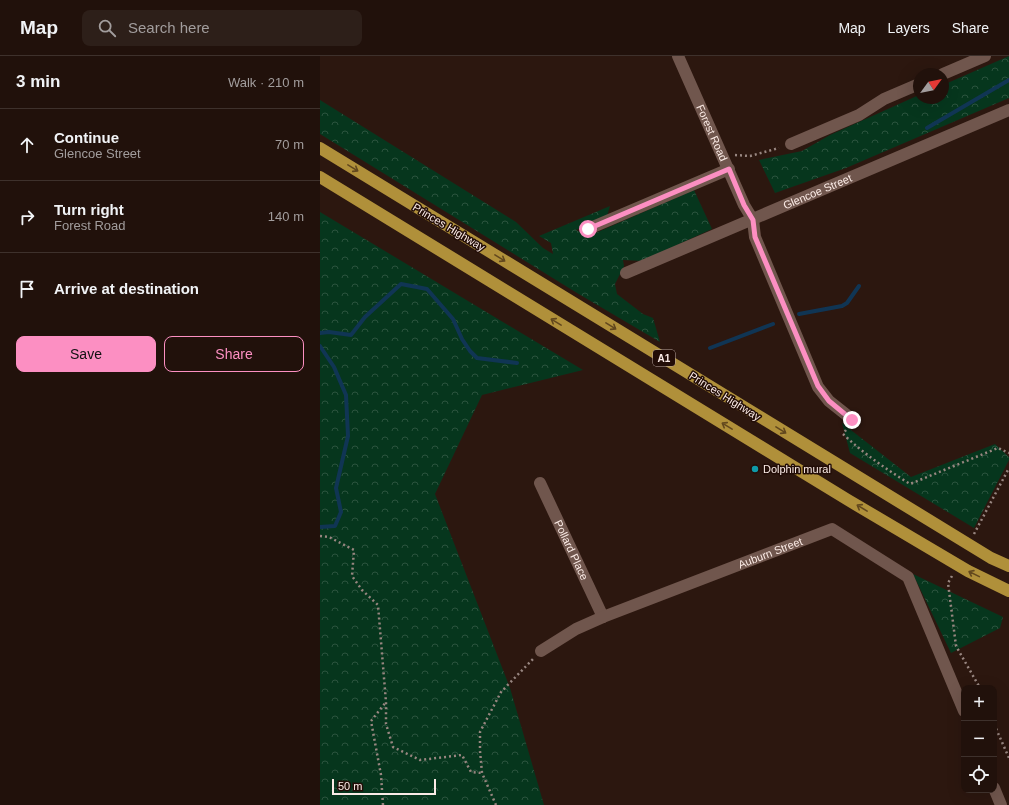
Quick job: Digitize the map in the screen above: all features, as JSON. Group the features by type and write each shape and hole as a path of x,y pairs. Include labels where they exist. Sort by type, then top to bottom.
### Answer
{"highway":[{"name":"Princes Highway","path":"320,148 858,478 991,558 1009,566"},
{"name":"A1","path":"320,177 888,524 968,571 1009,591"}],"street":[{"name":"Forest Road","path":"678,56 744,205 753,220 755,237 818,386 829,401 852,420"},
{"path":"949,71 985,56"},
{"path":"791,144 859,115 884,99 913,87"},
{"name":"Glencoe Street","path":"626,273 1009,110"},
{"path":"588,229 729,169"},
{"name":"Pollard Place","path":"540,483 603,617"},
{"name":"Auburn Street","path":"541,651 576,629 603,617 832,529 908,577 961,703"},
{"path":"996,793 1001,805"}],"path":[{"path":"730,154 750,156 791,144"},
{"path":"852,420 843,434 884,468 910,484 998,448 1009,453"},
{"path":"320,536 329,537 354,550 352,576 362,590 378,605 386,702 386,724 394,746 420,760 462,755 471,772 482,773"},
{"path":"956,646 978,685"},
{"path":"496,805 482,773 480,732 501,692 541,651"},
{"path":"383,805 381,775 370,721 386,702"},
{"path":"997,731 1009,758"}],"green space":[{"path":"1009,56 1009,98 846,168 775,193 759,160 802,151 830,135 913,98 913,104 949,104 949,82"},
{"path":"320,100 516,222 543,248 553,254 551,243 539,236 610,206 607,216 576,230 584,234 591,235 694,190 712,229 642,261 623,260 624,266 615,284 617,294 643,314 653,318 660,342 577,293 320,134"},
{"path":"320,212 583,370 482,395 435,494 510,688 544,805 320,805"},
{"path":"842,423 911,477 995,444 1009,457 1009,460 974,528 850,453"},
{"path":"913,574 1003,617 1000,628 951,653"}],"waterway":[{"path":"927,128 1009,80"},
{"path":"320,333 329,332 351,335 365,317 401,284 427,289 453,319 462,339 477,358 517,363"},
{"path":"799,314 842,306 847,303 859,286"},
{"path":"710,348 773,324"},
{"path":"320,346 334,367 346,395 348,436 336,488 341,512 335,526 320,527"}],"place":[{"name":"Dolphin mural","path":"755,469"}],"route":[{"path":"588,229 729,169 744,205 753,220 755,237 818,386 829,401 852,420"}]}
